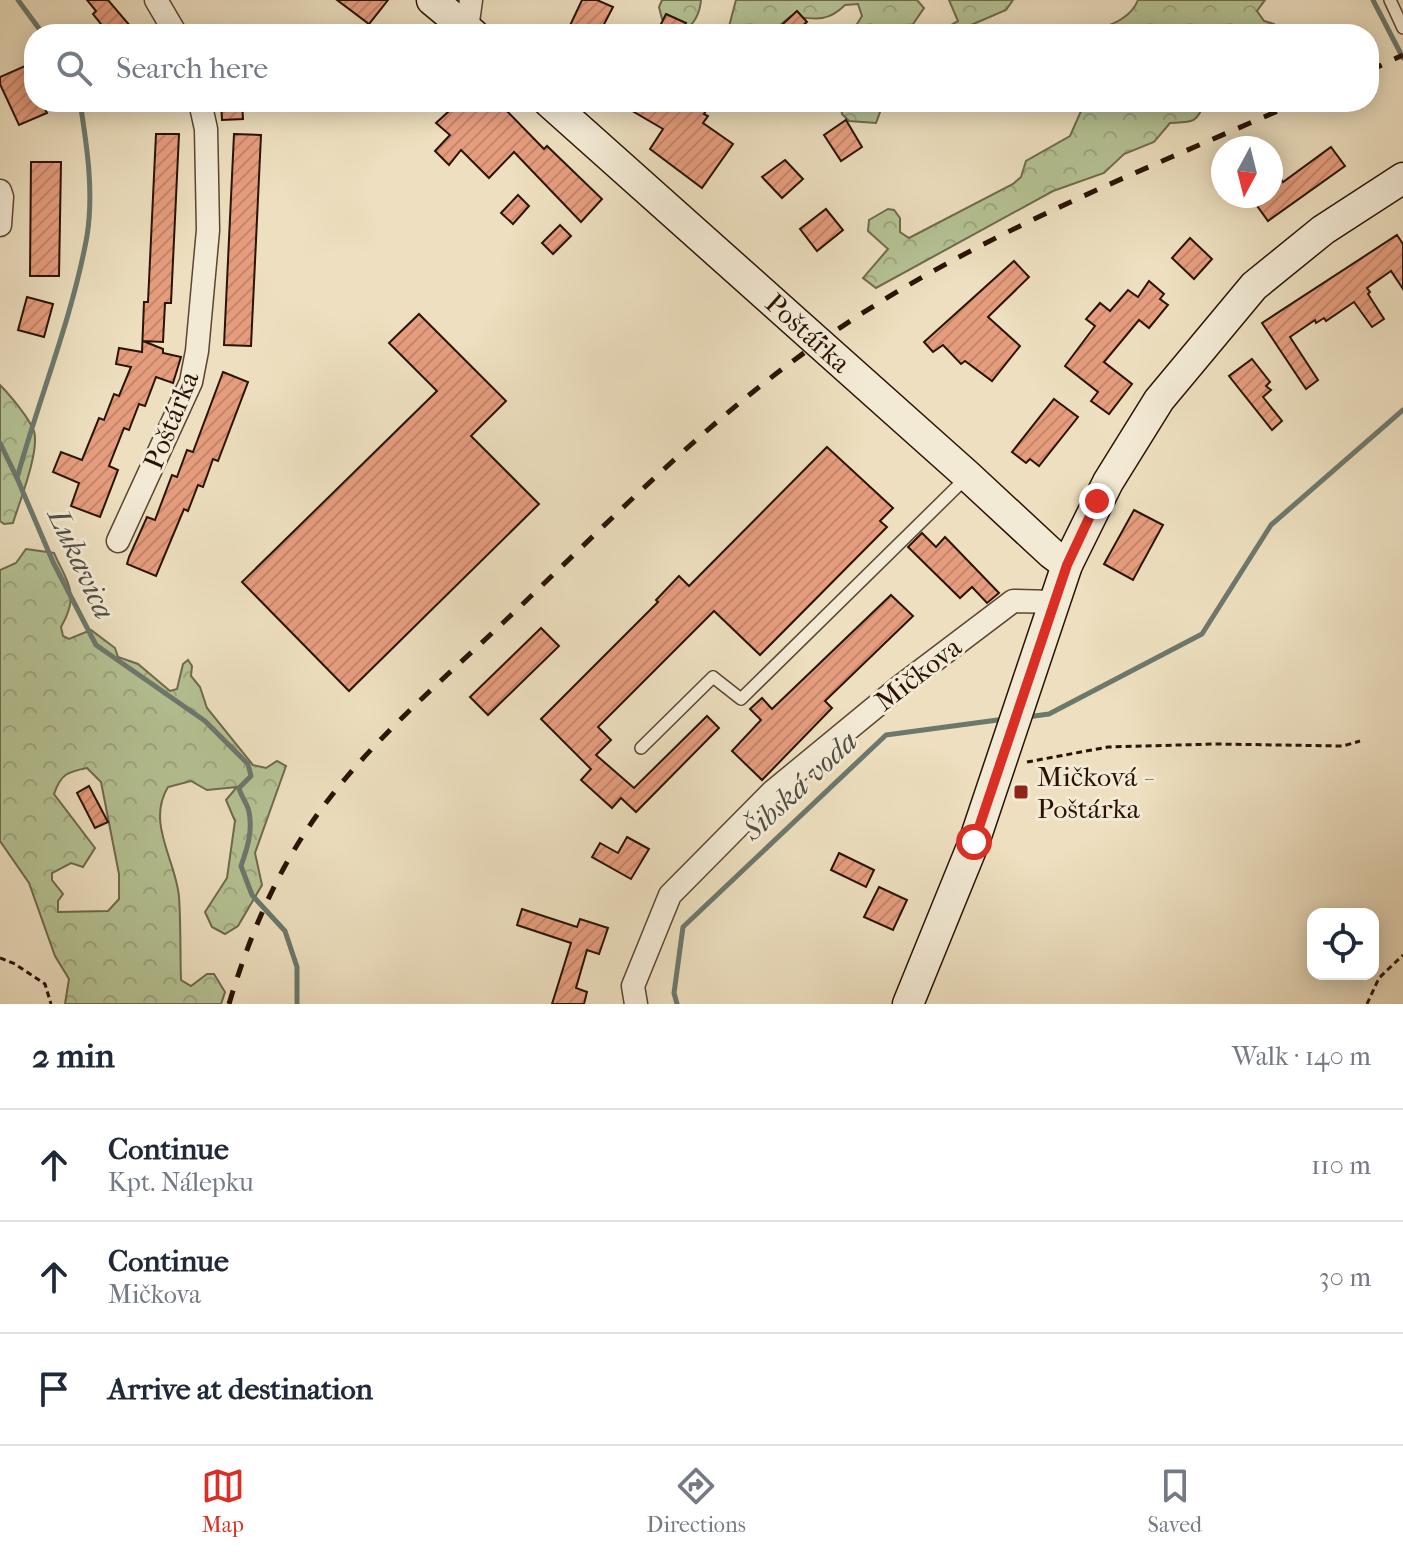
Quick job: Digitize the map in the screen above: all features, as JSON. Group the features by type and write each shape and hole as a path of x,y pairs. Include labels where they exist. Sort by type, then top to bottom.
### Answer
{"main road":[{"path":"432,0 470,21"},
{"name":"Poštárka","path":"560,112 1067,565"},
{"path":"908,1004 974,842 1067,565 1097,501 1150,412 1254,286 1323,230 1403,178"}],"street":[{"path":"156,0 170,24"},
{"name":"Poštárka","path":"118,541 191,382 197,351 208,230 206,129 202,112"},
{"path":"0,191 0,225"},
{"name":"Mičkova","path":"636,1004 633,986 670,895 772,792 902,685 1013,601 1055,602"}],"lane":[{"path":"1390,0 1403,28"},
{"path":"641,748 713,677 741,699 968,476"}],"path":[{"path":"1004,754 1216,744 1343,746 1360,741"},
{"path":"1367,1004 1379,978 1403,955"},
{"path":"0,958 45,984 51,1004"}],"green space":[{"path":"662,0 701,0 692,24 677,24 662,19 659,7"},
{"path":"736,0 917,0 924,8 913,24 857,24 862,16 858,4 845,5 832,15 820,18 791,16 781,24 730,24"},
{"path":"949,0 1013,0 1006,10 973,24 953,24 958,21"},
{"path":"1138,0 1265,0 1257,11 1264,21 1274,24 1111,24 1134,7"},
{"path":"880,112 876,123 849,121 842,114"},
{"path":"1081,112 1200,112 1193,120 1170,123 1154,142 1124,154 1104,173 1053,191 876,288 863,278 888,249 868,231 869,220 888,209 894,210 900,218 900,232 909,238 1013,184 1021,177 1026,161 1070,136"},
{"path":"0,385 28,420 35,440 32,464 13,523 4,524 0,521"},
{"path":"26,549 54,553 71,597 61,627 63,636 69,639 91,630 115,648 118,657 138,664 170,691 177,689 183,664 188,660 192,666 191,676 200,687 207,708 253,765 266,768 277,761 286,766 255,853 262,885 238,926 225,934 212,927 205,912 227,878 235,821 226,800 237,787 207,790 191,781 168,787 162,801 161,828 179,897 181,980 191,986 207,974 214,974 225,992 221,1004 65,1004 69,979 55,956 29,883 0,841 0,570 16,563","holes":["87,768 101,782 119,874 119,899 108,911 58,912 58,901 63,894 52,880 52,873 71,863 83,867 95,848 54,794 62,778 80,769"]}],"building":[{"path":"87,0 108,0 128,24 101,24 93,14 96,11"},
{"path":"337,0 388,0 369,24"},
{"path":"582,0 597,0 613,7 604,24 571,24"},
{"path":"797,11 807,22 805,24 783,24"},
{"path":"666,14 686,23 685,24 661,24"},
{"path":"24,66 24,112 47,113 19,125 0,84 0,77"},
{"path":"222,112 243,112 243,119 222,120"},
{"path":"448,112 508,112 544,149 547,146 602,199 581,222 514,152 489,178 461,150 449,165 435,151 450,135 436,123"},
{"path":"634,112 705,112 708,116 703,123 733,144 702,188 650,149 663,129"},
{"path":"846,120 862,147 841,161 824,135"},
{"path":"156,134 179,134 171,303 165,303 163,342 143,341 163,349 163,353 181,357 173,383 156,377 145,406 139,404 129,430 124,428 109,466 118,470 100,517 71,506 79,483 53,472 61,452 82,460 99,418 104,420 114,394 119,396 131,367 116,364 119,348 142,352 144,302 148,302"},
{"path":"234,134 261,135 251,346 224,345"},
{"path":"1331,147 1345,166 1268,221 1259,208 1283,208 1283,182"},
{"path":"785,160 803,179 782,198 762,177"},
{"path":"31,162 61,162 59,276 30,276"},
{"path":"518,195 529,206 513,224 501,213"},
{"path":"826,209 843,230 817,251 800,229"},
{"path":"560,225 571,236 553,254 542,243"},
{"path":"1397,235 1403,244 1403,289 1391,271 1367,288 1384,319 1372,327 1354,302 1326,321 1324,318 1316,323 1315,320 1290,337 1318,380 1306,389 1262,323"},
{"path":"1190,238 1212,259 1194,279 1172,258"},
{"path":"1014,261 1029,277 988,317 1020,346 992,381 965,361 961,364 943,345 933,352 924,342"},
{"path":"1149,281 1164,294 1160,299 1168,305 1149,328 1139,320 1104,362 1132,384 1109,414 1091,401 1098,392 1065,366 1095,326 1086,319 1100,303 1110,311 1128,290 1138,297"},
{"path":"27,297 53,304 44,337 18,330"},
{"path":"419,314 506,401 471,436 539,504 349,691 242,582 437,391 389,343"},
{"path":"1252,359 1270,382 1266,386 1271,390 1263,397 1282,421 1272,430 1229,376"},
{"path":"223,372 248,382 218,461 213,459 203,487 198,485 188,511 184,509 156,576 127,564 129,557 147,517 155,520 172,475 177,477 187,450 193,452"},
{"path":"1054,399 1078,417 1039,466 1030,459 1026,463 1012,452"},
{"path":"827,447 893,508 880,521 887,527 760,655 714,611 598,727 611,740 596,755 634,788 707,716 719,728 636,812 621,798 612,808 581,780 591,769 541,719 658,602 656,600 679,576 689,586"},
{"path":"1134,510 1163,525 1133,580 1104,564"},
{"path":"922,533 936,547 945,537 999,593 987,603 972,587 960,598 908,547"},
{"path":"891,595 913,616 825,701 832,708 762,780 732,751 761,720 750,709 762,698 772,709"},
{"path":"541,628 559,646 488,715 470,697"},
{"path":"89,786 108,822 95,828 77,793"},
{"path":"627,837 649,849 631,879 592,857 600,843 618,853"},
{"path":"839,853 874,870 866,887 831,870"},
{"path":"879,887 907,900 893,930 864,917"},
{"path":"522,909 577,927 580,919 608,928 599,954 587,950 576,988 587,992 584,1004 552,1004 571,943 517,925"}],"waterway":[{"name":"Lukavica","path":"18,0 36,24"},
{"path":"1373,0 1403,58"},
{"name":"Lukavica","path":"81,112 90,186 87,236 64,328 17,478 53,562 96,645 205,721 248,764 251,776 239,788 248,809 250,826 241,866 252,895 285,931 297,967 297,1004"},
{"name":"Šibská voda","path":"1027,717 1049,714 1202,634 1271,525 1403,410"},
{"path":"0,443 17,478"},
{"name":"Šibská voda","path":"677,1004 674,993 683,927 886,735 1005,719"}],"railway":[{"path":"1379,66 1403,55"},
{"path":"229,1004 245,954 276,882 302,837 338,788 408,712 695,441 815,345 871,307 930,273 989,241 1112,183 1275,112"}],"place":[{"name":"Mičková - Poštárka","path":"1021,792"}],"route":[{"path":"974,842 1067,565 1097,501"}]}
